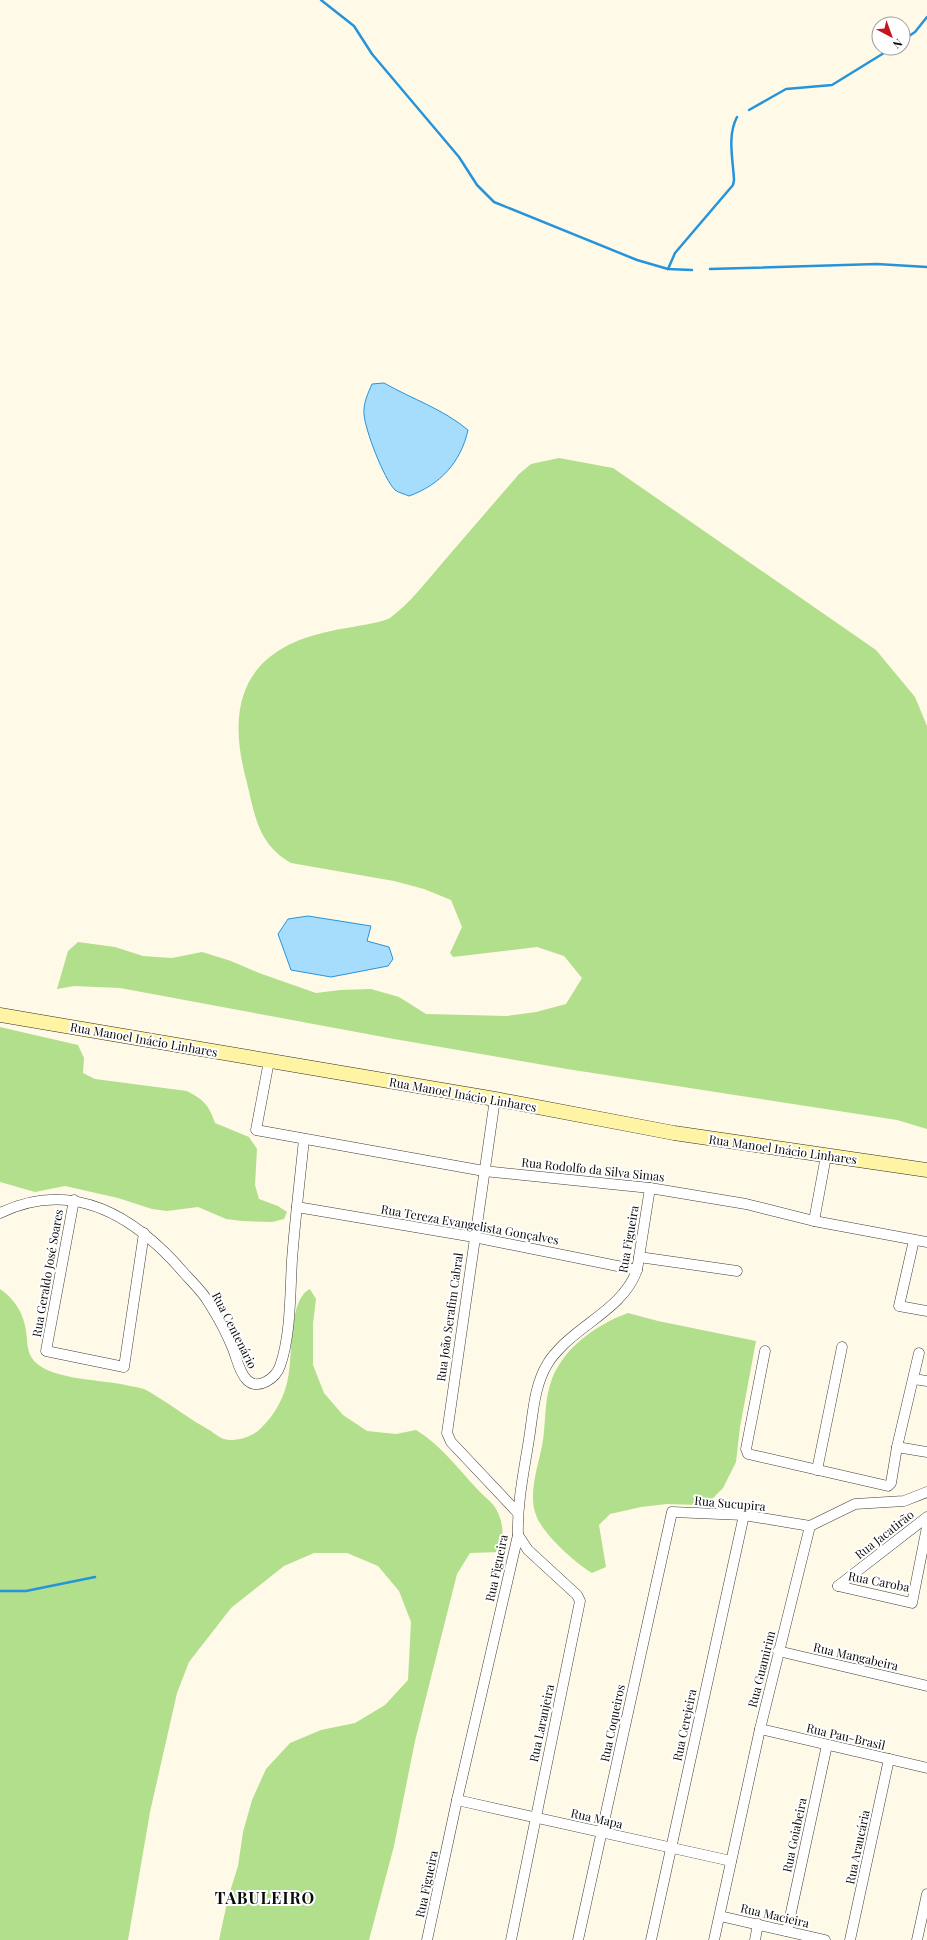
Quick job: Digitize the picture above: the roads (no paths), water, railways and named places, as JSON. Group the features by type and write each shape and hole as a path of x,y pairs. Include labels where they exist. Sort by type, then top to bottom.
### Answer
{"main road":[{"name":"Rua Manoel Inácio Linhares","path":"0,1015 495,1099 674,1133 927,1170"}],"street":[{"name":"Rua Rodolfo da Silva Simas","path":"269,1061 256,1130 484,1171 650,1188 746,1204 814,1221 927,1242"},
{"name":"Rua João Serafim Cabral","path":"495,1099 447,1433 451,1442 517,1512"},
{"name":"Rua Centenário","path":"0,1214 23,1204 51,1200 74,1200 104,1209 144,1233 172,1259 208,1302 233,1349 236,1361 245,1378 250,1383 264,1383 272,1378 277,1372 282,1358 288,1321 293,1245 304,1139"},
{"path":"814,1221 826,1156"},
{"name":"Rua Figueira","path":"427,1940 457,1800 518,1535 517,1512 537,1391 548,1363 564,1344 625,1294 633,1282 637,1270 650,1188"},
{"name":"Rua Geraldo José Soares","path":"74,1200 46,1351 124,1367 144,1233"},
{"name":"Rua Tereza Evangelista Gonçalves","path":"297,1207 474,1237 637,1270"},
{"path":"914,1240 899,1306 927,1311"},
{"path":"639,1257 737,1271"},
{"path":"817,1470 842,1347"},
{"path":"765,1351 746,1452 748,1454 888,1486 891,1483 897,1447 919,1353"},
{"path":"914,1379 927,1381"},
{"path":"897,1447 927,1452"},
{"path":"810,1526 855,1504 904,1501 927,1492"},
{"name":"Rua Sucupira","path":"672,1512 744,1515 810,1526"},
{"name":"Rua Coqueiros","path":"578,1940 672,1512"},
{"name":"Rua Cerejeira","path":"651,1940 744,1515"},
{"name":"Rua Jacatirão","path":"838,1586 927,1517"},
{"name":"Rua Guamirim","path":"714,1940 760,1729 810,1526"},
{"name":"Rua Caroba","path":"838,1586 912,1603 927,1527"},
{"name":"Rua Laranjeira","path":"511,1940 580,1601 577,1595 528,1550 518,1535"},
{"name":"Rua Mangabeira","path":"778,1652 927,1686"},
{"name":"Rua Pau-Brasil","path":"760,1729 927,1768"},
{"name":"Rua Goiabeira","path":"787,1931 827,1745"},
{"name":"Rua Araucária","path":"850,1940 889,1759"},
{"name":"Rua Mapa","path":"457,1800 731,1861"},
{"path":"917,1940 927,1894"},
{"name":"Rua Macieira","path":"720,1916 826,1940"},
{"path":"755,1940 758,1924"}],"water":[{"path":"384,383 438,410 468,430 465,442 448,471 430,486 409,496 395,490 386,476 376,454 365,421 364,406 372,384"},
{"path":"308,916 371,926 367,941 389,947 393,959 388,966 331,977 291,970 278,934 288,919"}],"waterway":[{"path":"321,0 354,26 372,54 459,157 477,185 494,202 637,260 668,269 692,270"},
{"path":"911,35 927,17"},
{"path":"749,110 786,89 832,85 879,56"},
{"path":"668,269 675,253 733,185 734,180 731,140 737,117"},
{"path":"710,269 877,264 927,267"},
{"path":"0,1591 26,1591 95,1577"}],"district":[{"name":"TABULEIRO","path":"265,1897"}]}
